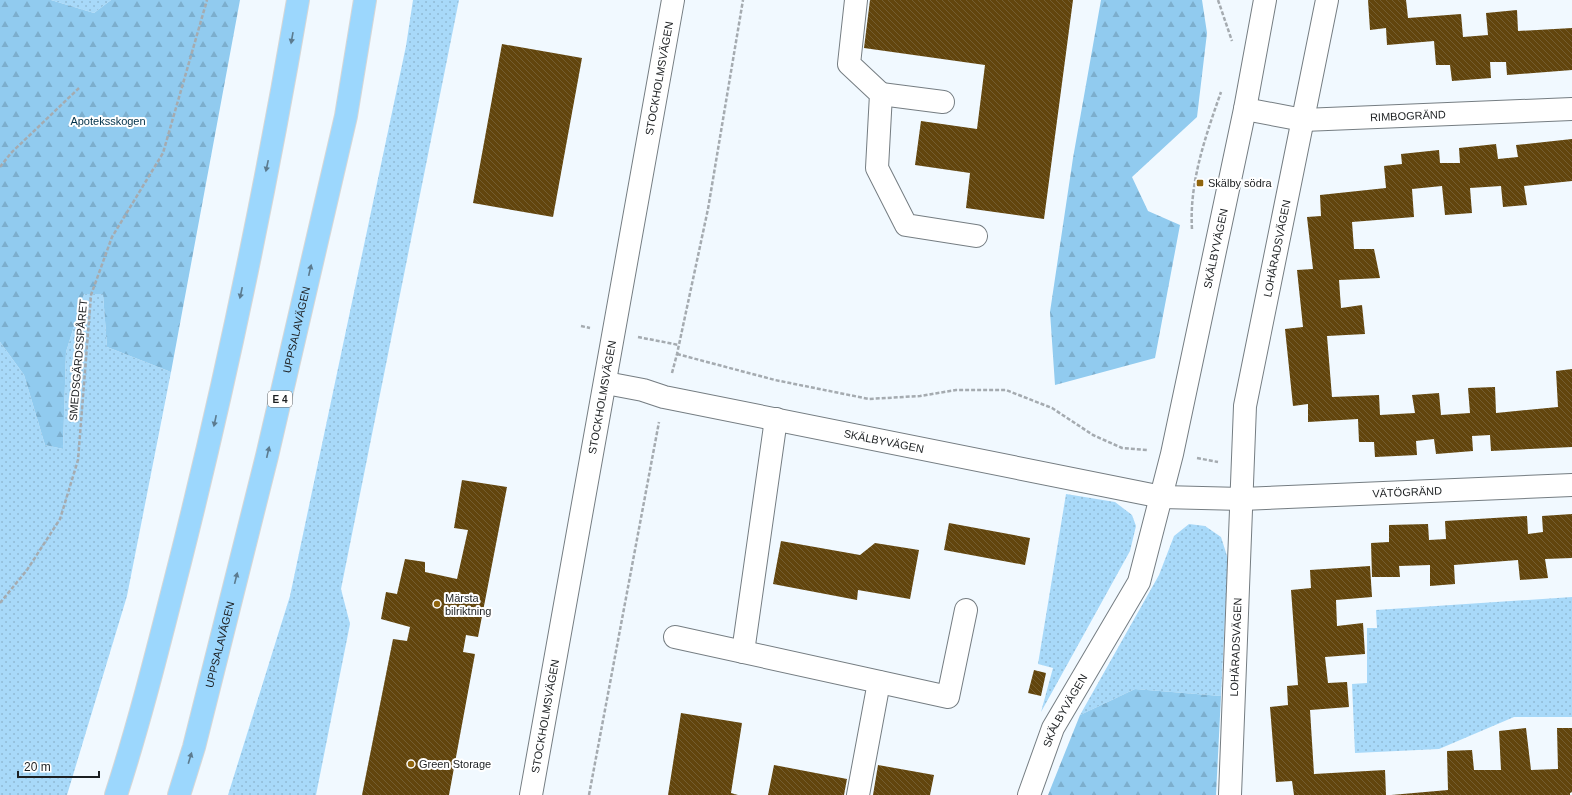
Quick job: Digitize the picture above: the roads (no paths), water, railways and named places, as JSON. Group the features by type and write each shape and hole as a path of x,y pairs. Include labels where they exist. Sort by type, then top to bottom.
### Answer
{"highway":[{"path":"116,795 138,730 211,442 281,100 298,0"},
{"name":"UPPSALAVÄGEN","path":"179,795 196,739 267,456 346,116 365,0"}],"street":[{"name":"STOCKHOLMSVÄGEN","path":"532,795 673,0"},
{"path":"856,0 849,64 881,94 943,102"},
{"name":"SKÄLBYVÄGEN","path":"1029,795 1053,728 1139,582 1172,454 1245,110 1265,0"},
{"name":"LOHÄRADSVÄGEN","path":"1230,795 1245,406 1327,0"},
{"path":"881,94 877,168 906,225 976,236"},
{"name":"RIMBOGRÄND","path":"1245,110 1303,120 1572,109"},
{"name":"SKÄLBYVÄGEN","path":"606,383 643,390 664,397 776,420 1162,497"},
{"path":"743,652 776,420"},
{"name":"VÄTÖGRÄND","path":"1242,499 1572,485"},
{"path":"1162,497 1242,499"},
{"path":"675,637 948,697 966,610"},
{"path":"858,795 879,682"}],"place":[{"name":"Skälby södra","path":"1200,183"},
{"name":"Märsta bilriktning","path":"437,604"},
{"name":"Green Storage","path":"411,764"}],"park label":[{"name":"Apoteksskogen","path":"108,121"}]}
